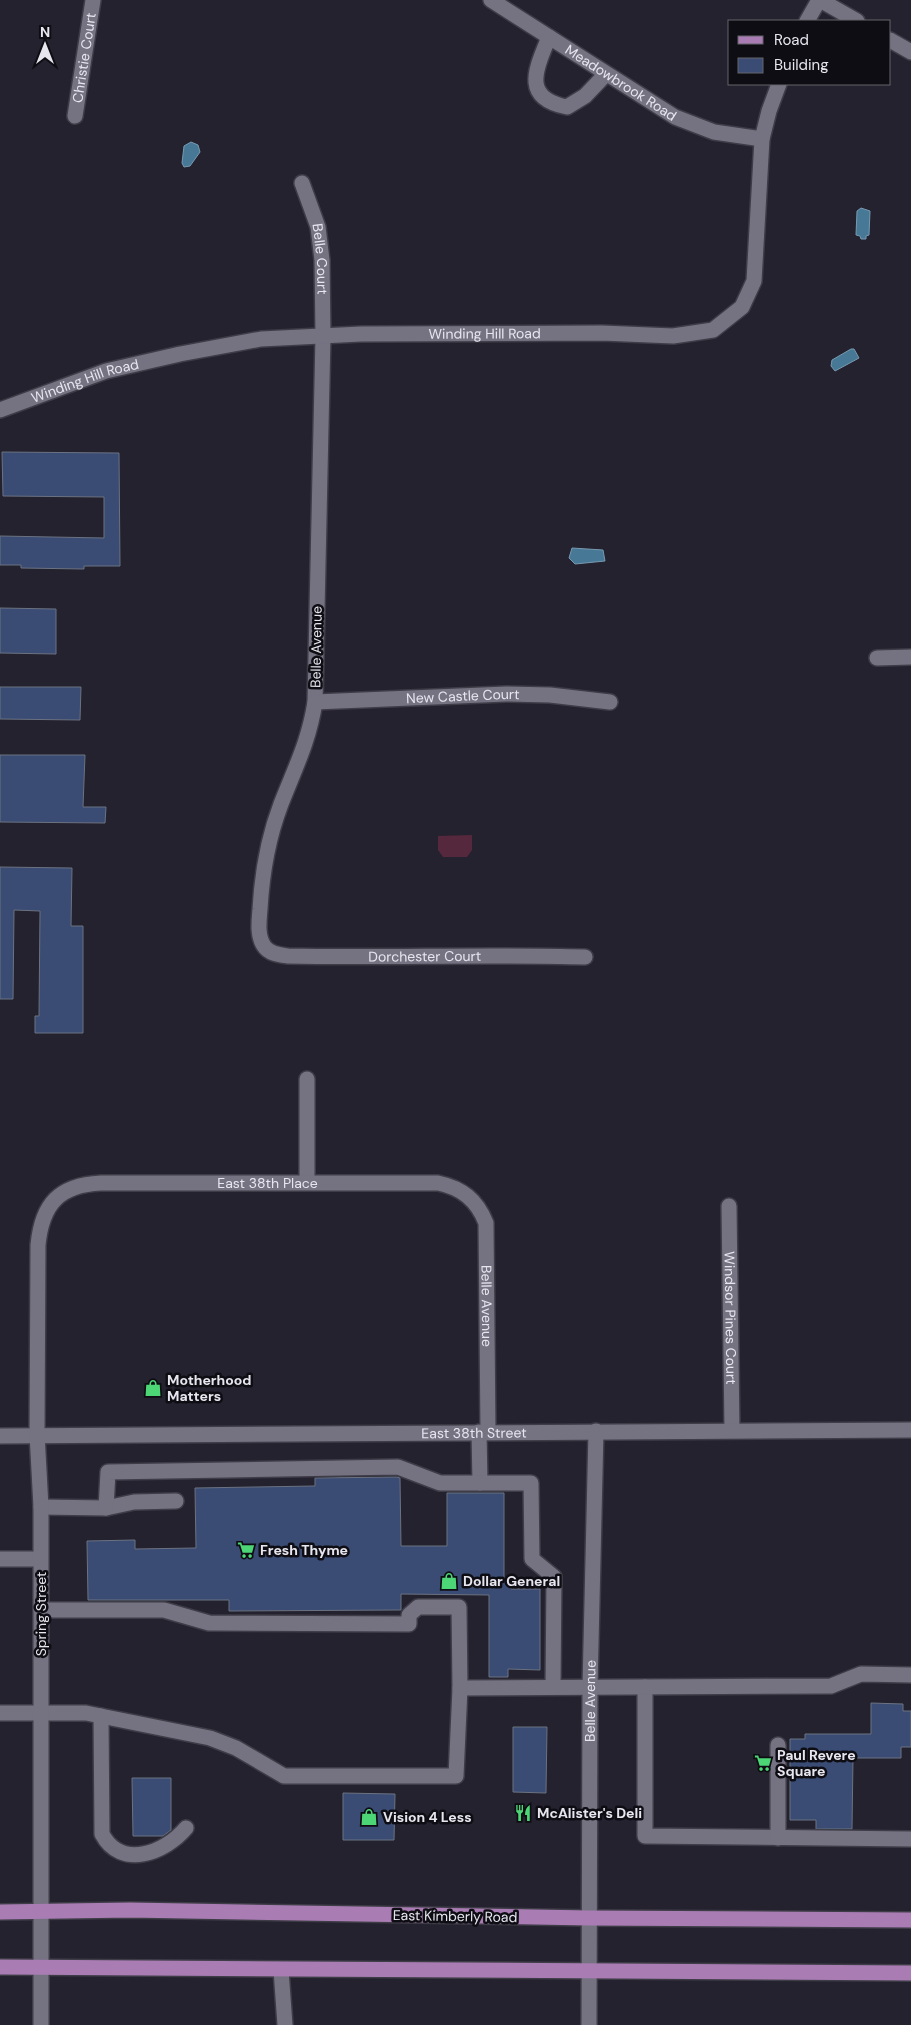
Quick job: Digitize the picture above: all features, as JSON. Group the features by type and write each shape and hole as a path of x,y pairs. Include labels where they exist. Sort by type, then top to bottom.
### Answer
{"main road":[{"name":"East Kimberly Road","path":"0,1912 130,1910 589,1918 911,1920"},
{"path":"0,1967 911,1973"}],"street":[{"name":"Christie Court","path":"76,116 93,0"},
{"name":"Meadowbrook Road","path":"491,0 675,118 714,132 762,139"},
{"path":"808,20 820,0 856,20"},
{"path":"550,38 536,68 538,92 550,104 567,107 585,96 606,74"},
{"path":"891,41 911,52"},
{"name":"Winding Hill Road","path":"0,410 116,368 261,339 323,336 602,333 673,336 713,330 742,307 754,281 762,139 769,111 779,85"},
{"name":"Belle Court","path":"302,183 318,228 322,260 323,336"},
{"name":"Belle Avenue","path":"265,948 259,930 265,861 281,803 307,741 315,702 323,336"},
{"path":"877,658 911,656"},
{"name":"New Castle Court","path":"315,702 506,694 550,695 610,702"},
{"name":"Dorchester Court","path":"265,948 275,954 288,956 384,958 503,954 585,957"},
{"path":"306,1182 307,1079"},
{"name":"East 38th Place","path":"49,1205 59,1195 85,1183 438,1182 454,1186 476,1202 482,1212"},
{"name":"Spring Street","path":"41,2025 43,1968 41,1912 40,1559 42,1506 38,1434 38,1245 39,1229 49,1205"},
{"name":"Windsor Pines Court","path":"729,1206 732,1430"},
{"name":"Belle Avenue","path":"480,1483 484,1432 488,1238 482,1212"},
{"name":"East 38th Street","path":"0,1436 38,1434 911,1430"},
{"name":"Belle Avenue","path":"589,2025 590,1687 596,1431"},
{"path":"106,1508 108,1472 398,1467 440,1483 531,1483 532,1559 554,1577 553,1686"},
{"path":"42,1506 106,1508 134,1502 176,1501"},
{"path":"0,1558 40,1559"},
{"path":"0,1713 86,1713 210,1738 236,1748 284,1776 456,1776 460,1688 459,1607 418,1607 409,1615 409,1624 210,1623 164,1610 41,1610"},
{"path":"460,1688 830,1686 861,1674 911,1675"},
{"path":"644,1687 644,1836 911,1840"},
{"path":"101,1716 102,1834 108,1846 120,1852 133,1855 149,1853 176,1841 186,1828"},
{"path":"778,1745 778,1838"},
{"path":"281,1970 284,2025"}],"shaded area":[{"path":"472,835 472,850 467,857 443,857 438,850 438,836"}],"water":[{"path":"191,142 198,145 200,152 190,166 184,167 182,163 184,146"},
{"path":"861,208 870,211 869,235 866,236 866,239 861,239 860,236 856,235 857,211"},
{"path":"854,349 859,358 835,371 831,366 832,360"},
{"path":"572,548 603,550 605,561 575,564 569,558"}],"building":[{"path":"2,452 119,453 120,566 84,566 84,569 21,568 21,565 0,565 0,536 104,538 104,497 3,496"},
{"path":"0,608 56,609 56,654 0,653"},
{"path":"0,687 81,687 80,720 0,719"},
{"path":"0,755 85,755 83,807 106,807 105,823 0,822"},
{"path":"0,867 72,868 71,926 83,926 83,1033 35,1033 35,1016 39,1016 40,911 14,910 13,999 0,999"},
{"path":"315,1478 400,1478 401,1546 447,1546 447,1493 504,1493 504,1581 511,1581 511,1589 540,1589 540,1670 508,1669 508,1677 489,1677 489,1595 401,1594 401,1610 229,1611 229,1600 88,1600 87,1541 135,1540 135,1549 196,1548 195,1488 315,1486"},
{"path":"871,1703 903,1704 903,1711 911,1711 911,1747 901,1747 901,1758 853,1758 852,1829 816,1829 816,1820 790,1820 790,1739 805,1739 805,1734 871,1734"},
{"path":"513,1727 547,1727 546,1793 513,1792"},
{"path":"132,1778 171,1778 171,1830 163,1836 133,1836"},
{"name":"Vision 4 Less","path":"343,1793 395,1794 394,1840 343,1840"}],"place":[{"name":"Motherhood Matters","path":"153,1388"},
{"name":"Fresh Thyme","path":"246,1550"},
{"name":"Dollar General","path":"449,1581"},
{"name":"Paul Revere Square","path":"763,1763"},
{"name":"McAlister's Deli","path":"523,1813"},
{"name":"Vision 4 Less","path":"369,1817"}]}
